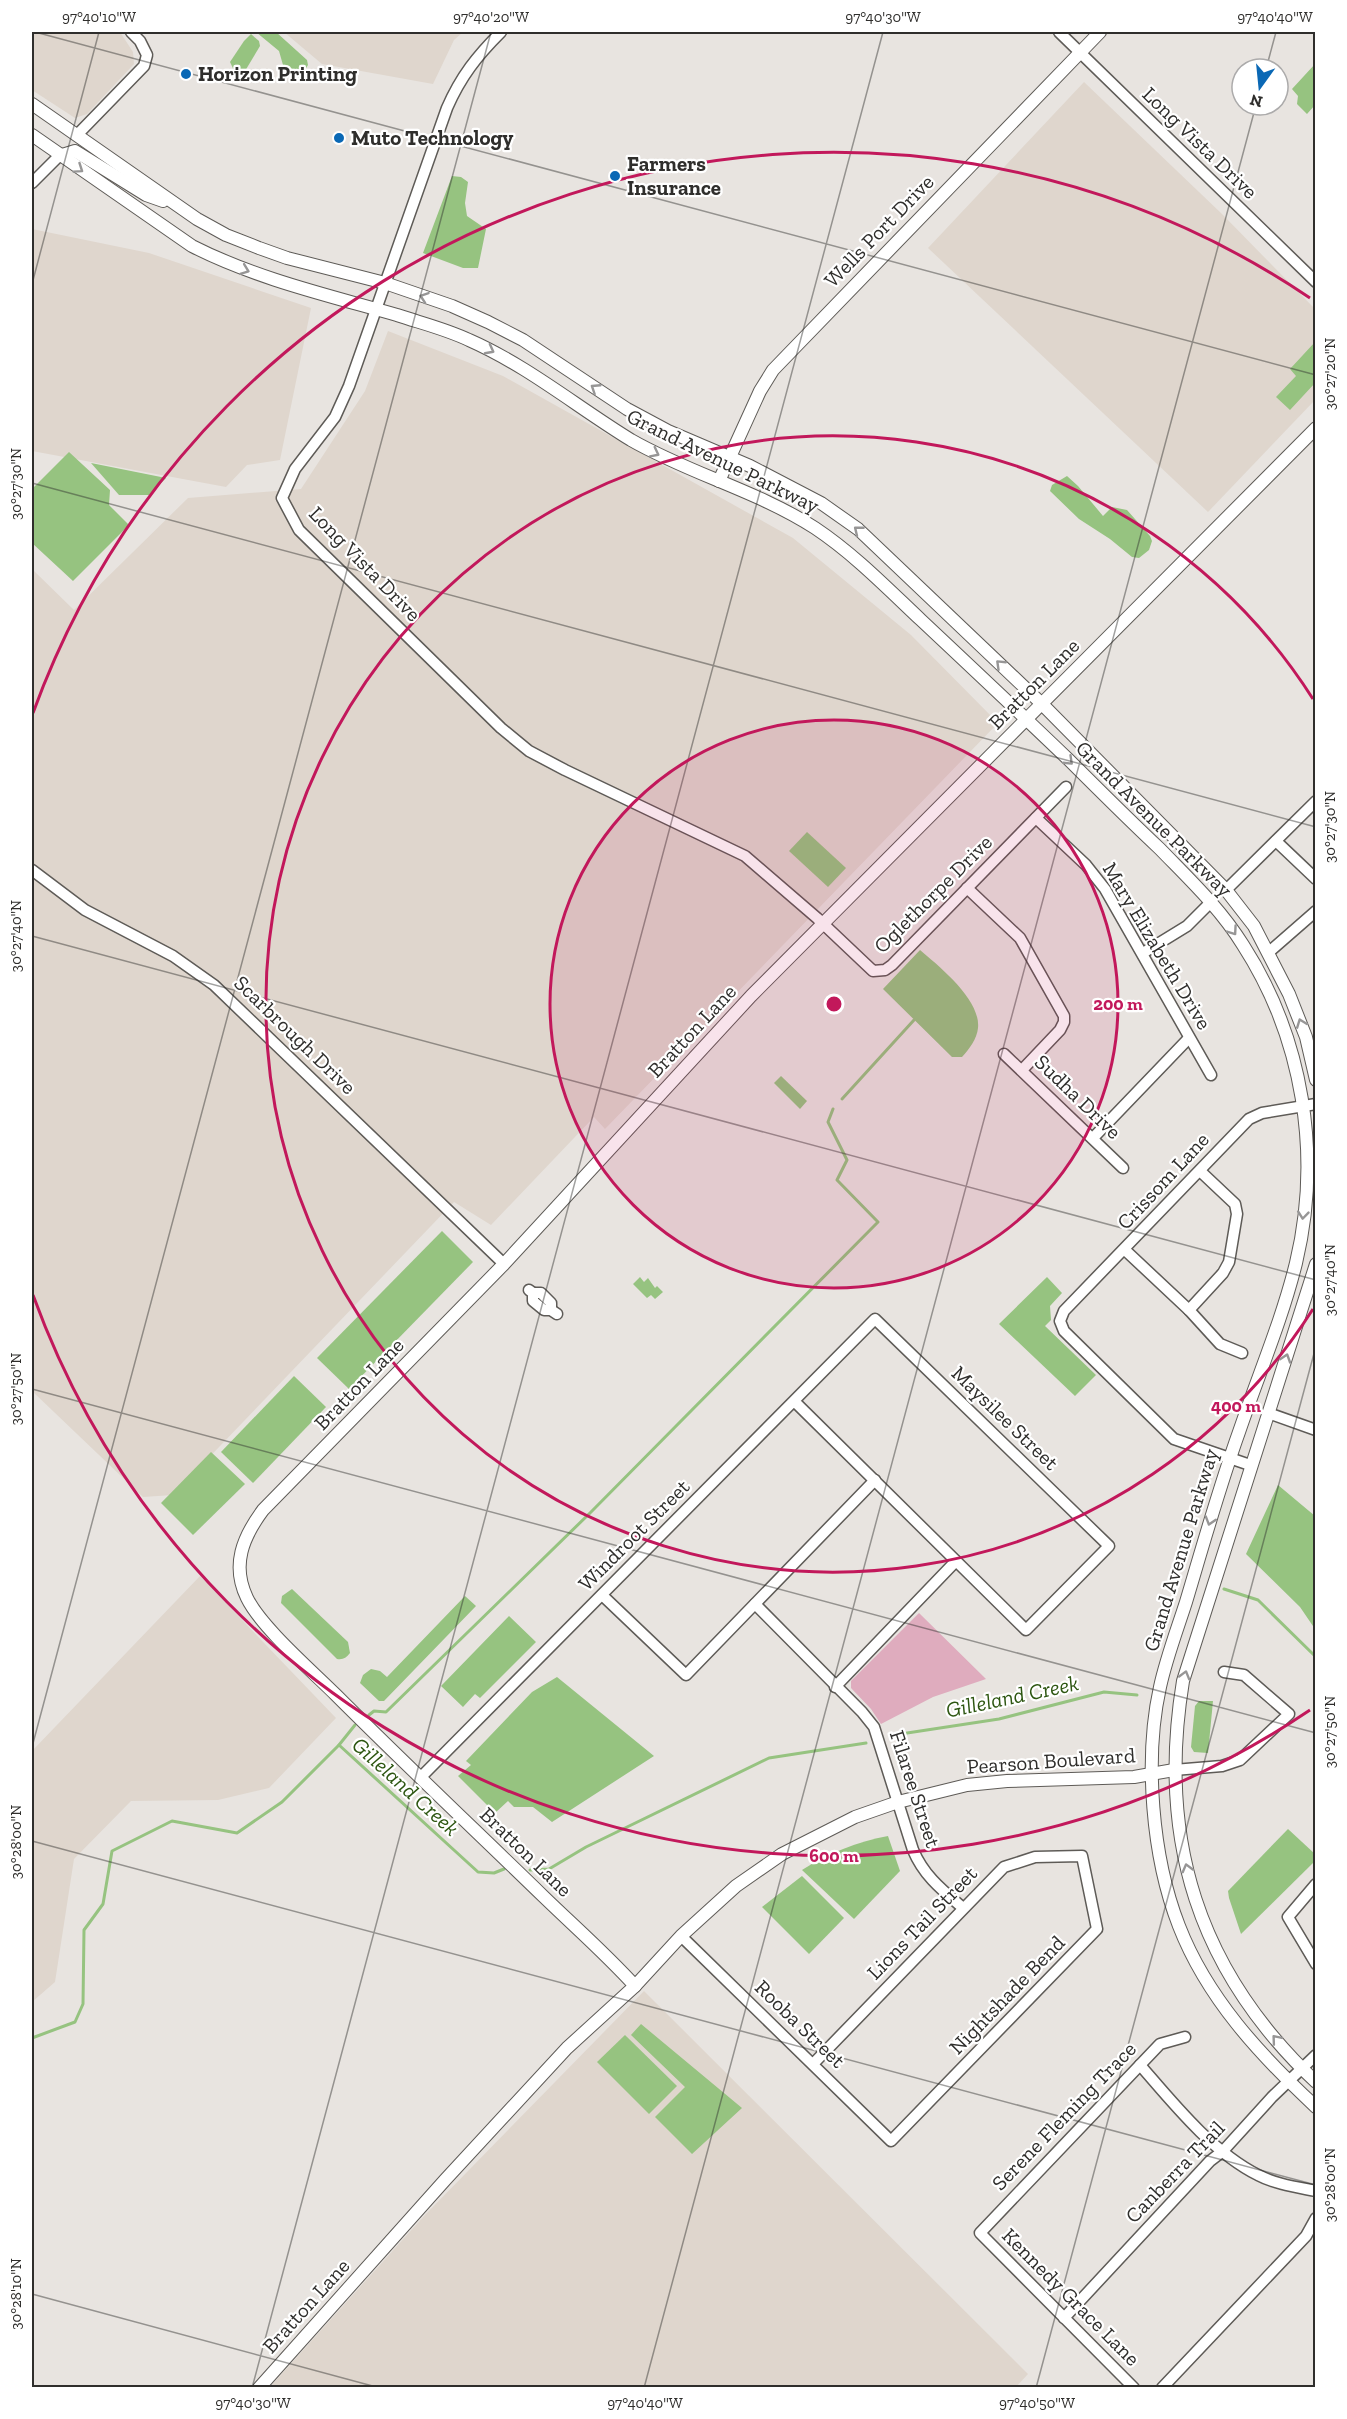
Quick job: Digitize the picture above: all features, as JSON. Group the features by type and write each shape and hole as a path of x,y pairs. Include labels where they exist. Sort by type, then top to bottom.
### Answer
{"street":[{"path":"77,135 144,66 147,55 140,41 131,32"},
{"name":"Long Vista Drive","path":"501,32 476,58 458,82 443,118 350,386 334,417 295,469 282,498 299,530 467,696 529,751 745,856 823,923"},
{"name":"Long Vista Drive","path":"1059,32 1316,282"},
{"name":"Wells Port Drive","path":"719,481 760,391 779,363 1100,32"},
{"name":"Grand Avenue Parkway","path":"32,104 178,207 225,235 287,258 385,283 452,306 488,322 523,340 627,409 668,431 821,503 858,529 1042,704 1226,890 1254,926 1289,994 1306,1037 1316,1080"},
{"name":"Grand Avenue Parkway","path":"32,135 59,156 192,246 214,257 265,278 450,331 480,344 512,361 635,442 659,455 792,514 836,544 868,570 1027,720 1212,901 1245,947 1269,990 1290,1044 1309,1105 1306,1192 1298,1256 1288,1290 1229,1459 1159,1688 1150,1773 1162,1871 1179,1926 1203,1975 1248,2040 1316,2108"},
{"path":"32,183 59,156 75,151 146,195 178,207"},
{"name":"Bratton Lane","path":"259,2388 445,2180 560,2056 635,1986 421,1778 262,1619 247,1599 241,1581 239,1564 242,1546 249,1529 263,1510 504,1264 752,996 1316,428"},
{"name":"Oglethorpe Drive","path":"823,923 867,968 878,972 885,970 1066,787"},
{"path":"1143,953 1187,926 1316,801"},
{"name":"Mary Elizabeth Drive","path":"1036,818 1086,866 1106,889 1211,1075"},
{"path":"1276,841 1316,879"},
{"name":"Scarbrough Drive","path":"32,870 84,910 173,956 214,985 504,1264"},
{"path":"967,888 1020,938 1064,1016 1060,1030 1022,1070"},
{"path":"1269,952 1316,911"},
{"path":"1093,1138 1190,1038"},
{"name":"Sudha Drive","path":"1004,1054 1124,1168"},
{"name":"Crissom Lane","path":"1229,1459 1174,1439 1064,1331 1060,1321 1064,1311 1249,1119 1262,1113 1309,1105"},
{"path":"1189,1310 1223,1273 1229,1262 1237,1214 1235,1204 1200,1171"},
{"path":"1125,1250 1189,1310 1220,1344 1242,1353"},
{"name":"Grand Avenue Parkway","path":"1316,1264 1313,1288 1250,1465 1183,1681 1176,1723 1174,1770 1183,1854 1198,1912 1224,1969 1257,2016 1316,2082"},
{"path":"531,1291 533,1300 544,1310 554,1312"},
{"name":"Windroot Street","path":"421,1778 875,1319"},
{"name":"Maysilee Street","path":"875,1319 1109,1546 1026,1630 956,1561"},
{"path":"794,1401 956,1561 835,1687"},
{"path":"1268,1413 1316,1430"},
{"path":"1229,1459 1250,1465"},
{"path":"602,1595 686,1675 875,1480"},
{"name":"Filaree Street","path":"755,1605 862,1712 874,1727 920,1867 963,1908"},
{"path":"1174,1770 1222,1766 1240,1760 1289,1714 1244,1675 1224,1672"},
{"name":"Pearson Boulevard","path":"635,1986 681,1936 736,1886 782,1854 855,1817 898,1802 967,1785 1046,1779 1134,1777 1174,1770"},
{"name":"Lions Tail Street","path":"813,2064 1004,1867 1035,1857 1082,1856"},
{"name":"Nightshade Bend","path":"891,2141 1097,1929 1082,1856"},
{"path":"1316,1884 1288,1917 1316,1964"},
{"name":"Rooba Street","path":"681,1936 891,2141"},
{"name":"Serene Fleming Trace","path":"980,2233 1160,2044 1185,2037"},
{"name":"Canberra Trail","path":"1064,2318 1210,2161 1223,2151 1316,2055"},
{"path":"1140,2065 1174,2105 1223,2151 1258,2176 1316,2192"},
{"path":"1162,2388 1306,2236 1316,2218"},
{"name":"Kennedy Grace Lane","path":"980,2233 1134,2388"}],"shaded area":[{"path":"32,32 120,32 133,52 134,64 87,114 75,118 32,90"},
{"path":"256,32 276,32 307,60 308,65 300,78 294,79 285,72 279,51"},
{"path":"284,32 463,32 454,40 433,84 322,64"},
{"path":"251,34 259,41 260,46 239,81 230,62"},
{"path":"1315,64 1315,105 1307,114 1297,104 1298,96 1292,89"},
{"path":"1084,82 1222,214 1315,309 1315,400 1208,512 928,248"},
{"path":"452,176 461,177 468,182 465,203 467,216 486,229 478,268 463,268 423,253"},
{"path":"32,229 149,253 311,308 280,460 247,465 226,487 32,451"},
{"path":"388,331 503,376 793,538 911,635 998,723 605,1129 594,1117 491,1225 454,1202 173,1495 143,1497 32,1391 32,569 74,610 188,498 301,489 365,391"},
{"path":"1315,342 1315,383 1290,410 1276,397 1296,376 1290,369"},
{"path":"69,452 110,490 109,505 129,525 73,581 32,543 32,489"},
{"path":"91,463 166,478 149,495 119,495"},
{"path":"1067,476 1103,516 1112,507 1127,510 1150,536 1152,541 1149,550 1139,558 1132,557 1110,539 1079,519 1050,491 1052,485"},
{"path":"807,832 846,868 828,887 789,851"},
{"path":"920,950 958,985 973,1006 978,1028 972,1044 962,1057 952,1057 883,989"},
{"path":"781,1076 807,1101 800,1109 774,1083"},
{"path":"442,1231 473,1262 349,1389 317,1358"},
{"path":"640,1277 644,1282 648,1278 655,1288 657,1286 663,1292 655,1299 651,1295 647,1298 633,1284"},
{"path":"1047,1277 1062,1293 1050,1306 1051,1320 1045,1326 1096,1375 1075,1396 999,1324"},
{"path":"294,1376 326,1407 253,1483 221,1452"},
{"path":"211,1452 245,1484 193,1535 161,1503"},
{"path":"1278,1485 1315,1516 1315,1629 1300,1607 1246,1554"},
{"path":"200,1576 336,1718 269,1788 218,1800 131,1801 74,1859 55,1982 32,2002 32,1751"},
{"path":"292,1589 348,1642 350,1653 346,1657 337,1659 281,1603 282,1596"},
{"path":"465,1596 476,1606 384,1701 379,1701 360,1683 363,1675 371,1669 380,1671 387,1677"},
{"path":"919,1613 986,1679 933,1697 881,1724 871,1709 851,1688 851,1681"},
{"path":"509,1616 536,1642 480,1698 475,1694 463,1707 441,1686"},
{"path":"557,1677 654,1756 552,1822 533,1807 514,1807 508,1801 495,1813 458,1776 471,1765 466,1761 532,1692"},
{"path":"1199,1701 1213,1701 1208,1753 1194,1752 1191,1747 1195,1706"},
{"path":"1288,1829 1315,1854 1315,1861 1241,1934 1228,1891"},
{"path":"888,1836 900,1871 854,1919 802,1870 843,1849"},
{"path":"802,1876 844,1918 809,1954 762,1907"},
{"path":"644,1991 1028,2374 1015,2388 269,2388 424,2216"},
{"path":"641,2024 742,2108 692,2154 655,2117 685,2087 631,2035"},
{"path":"625,2035 677,2086 649,2114 597,2062"}],"waterway":[{"path":"842,1099 914,1020"},
{"path":"369,1715 374,1711 386,1712 591,1512 878,1222 837,1180 847,1160 828,1122 833,1109"},
{"path":"1224,1589 1258,1600 1316,1657"},
{"name":"Gilleland Creek","path":"894,1735 999,1719 1104,1692 1137,1695"},
{"path":"339,1745 355,1725"},
{"name":"Gilleland Creek","path":"530,1870 549,1869 586,1847 769,1758 866,1743"},
{"name":"Gilleland Creek","path":"32,2038 75,2022 83,2004 84,1930 103,1904 112,1851 172,1821 237,1833 282,1802 339,1745 478,1872 494,1873 504,1869"}],"place":[{"name":"Horizon Printing","path":"186,74"},
{"name":"Muto Technology","path":"339,138"},
{"name":"Farmers Insurance","path":"615,176"}]}
